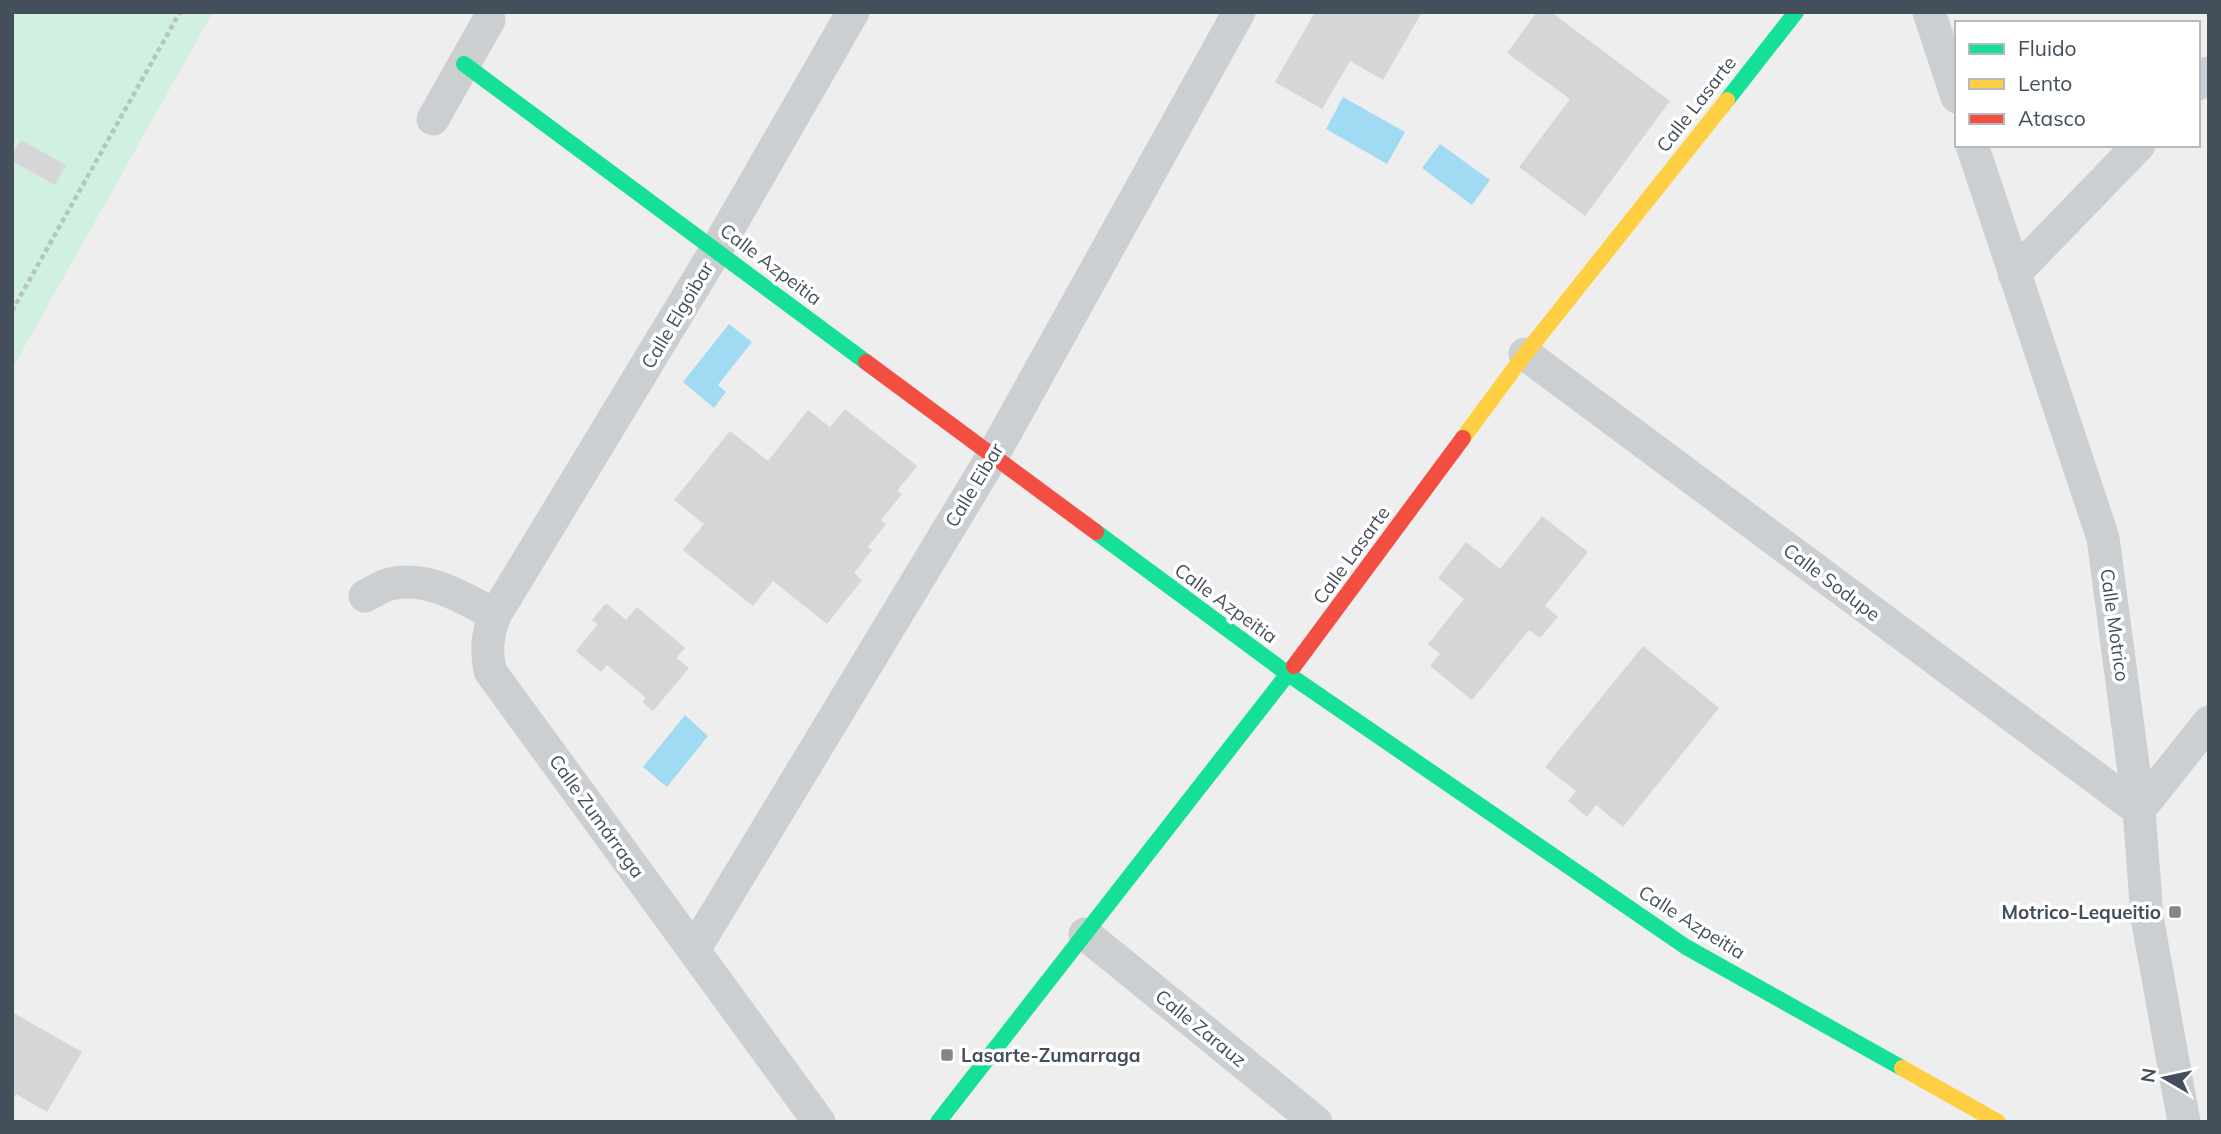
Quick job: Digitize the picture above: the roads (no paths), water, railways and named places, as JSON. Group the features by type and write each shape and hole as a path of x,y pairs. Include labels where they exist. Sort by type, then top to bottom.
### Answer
{"street":[{"name":"Calle Elgoibar","path":"495,615 716,250 853,12"},
{"name":"Calle Eibar","path":"694,950 992,457 1239,12"},
{"name":"Calle Lasarte","path":"938,1122 1288,674 1525,354 1796,12"},
{"path":"1929,12 1955,91"},
{"path":"433,119 489,20"},
{"name":"Calle Azpeitia","path":"464,64 1288,674 1686,947 1998,1122"},
{"name":"Calle Motrico","path":"1973,147 2103,538 2139,810 2147,917 2184,1122"},
{"path":"2014,274 2137,147"},
{"name":"Calle Sodupe","path":"1525,354 2139,810"},
{"path":"365,596 390,584 418,581 459,596 495,615"},
{"name":"Calle Zumárraga","path":"495,615 486,649 490,671 819,1122"},
{"path":"2139,810 2209,722"},
{"name":"Calle Zarauz","path":"1085,934 1316,1122"}],"water":[{"path":"1343,97 1405,132 1387,164 1326,129"},
{"path":"1440,144 1490,180 1472,205 1422,168"},
{"path":"729,324 752,342 718,385 726,392 714,408 683,382"},
{"path":"685,715 708,736 667,787 643,767"}],"place":[{"name":"Motrico-Lequeitio","path":"2175,912"},
{"name":"Lasarte-Zumarraga","path":"947,1055"}]}
